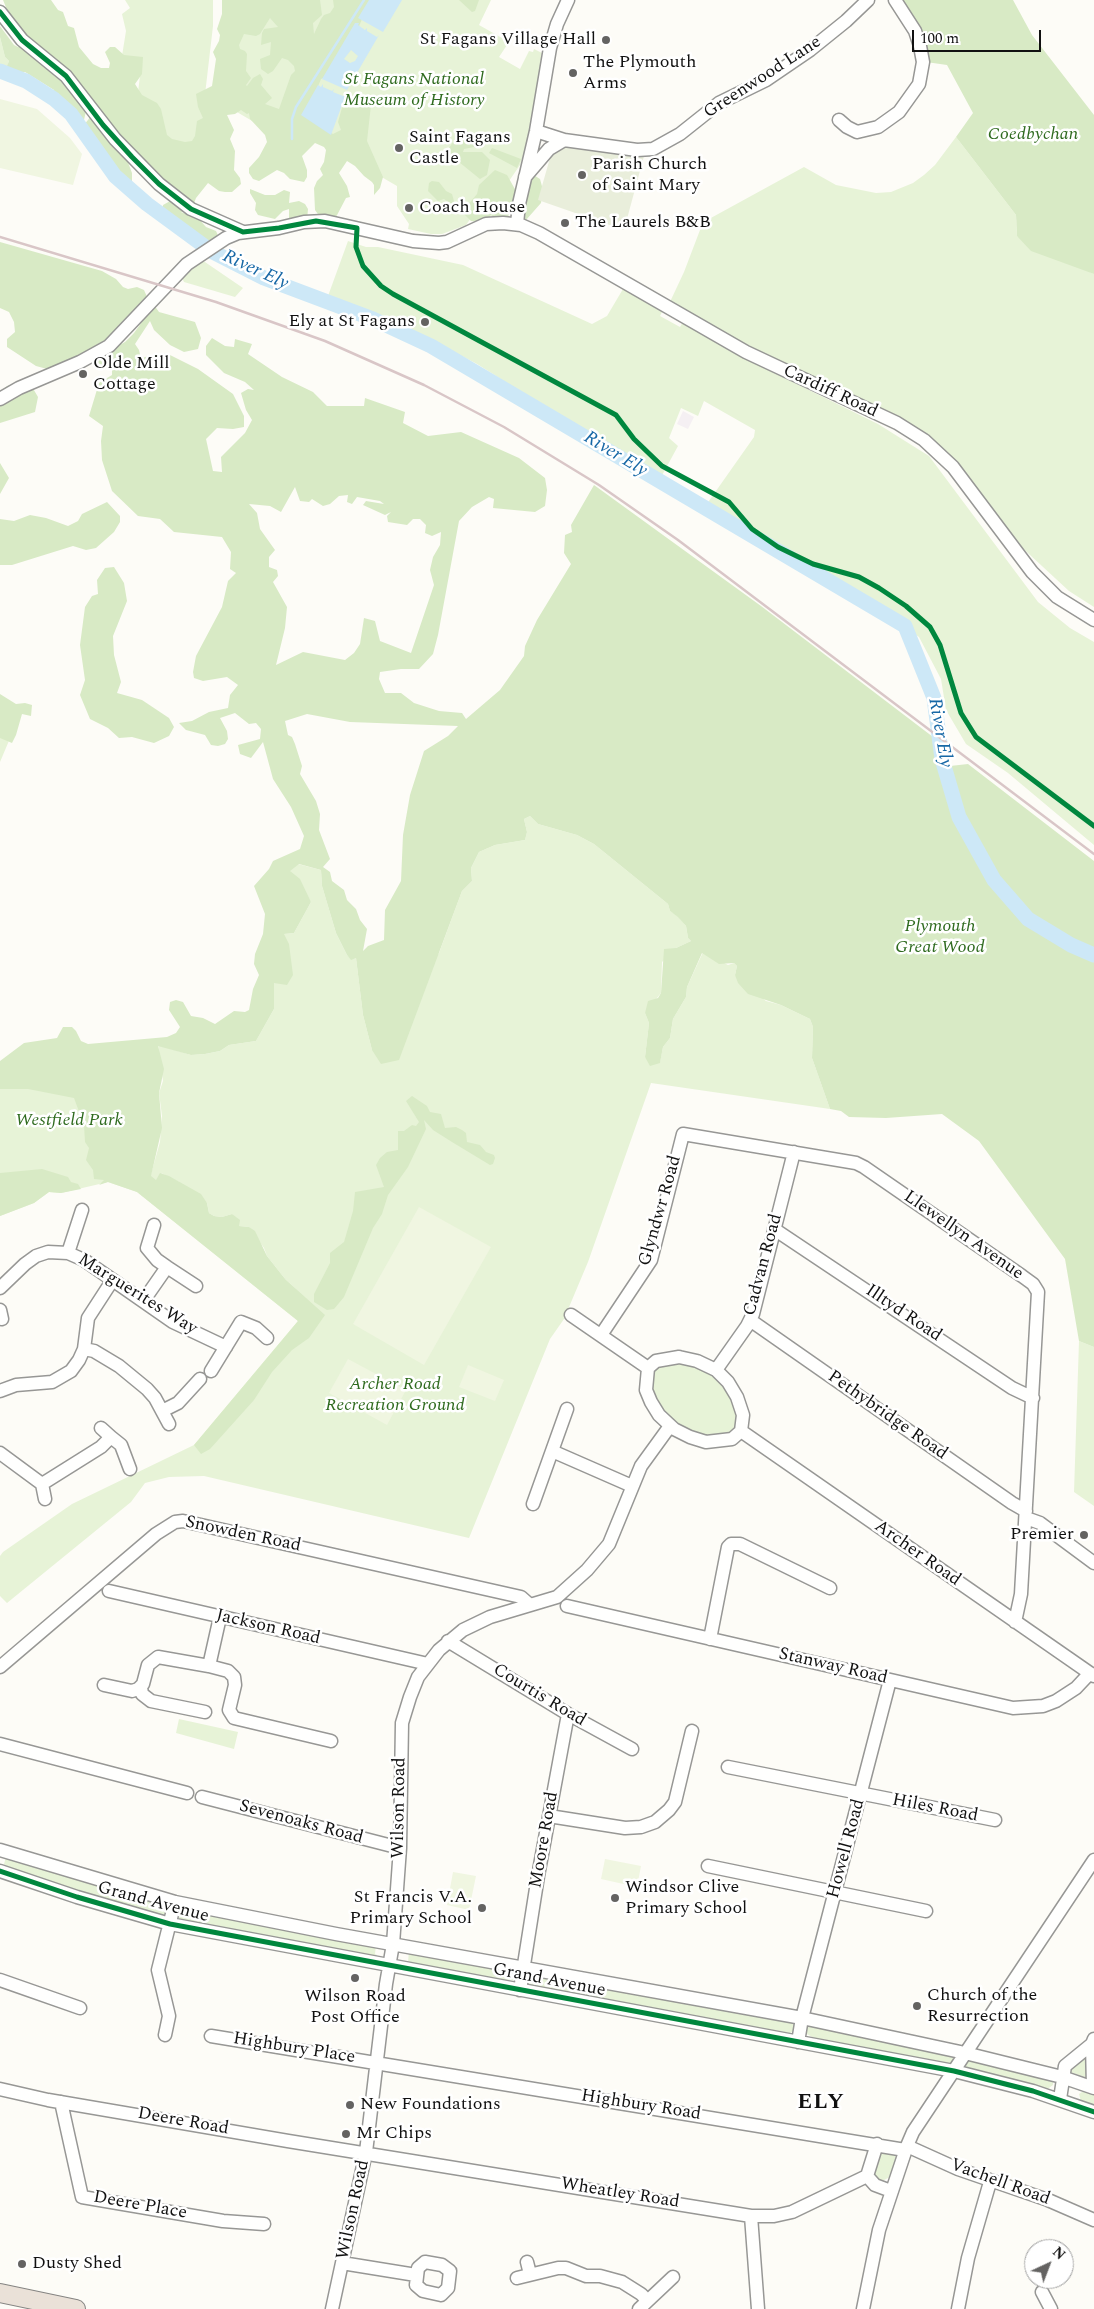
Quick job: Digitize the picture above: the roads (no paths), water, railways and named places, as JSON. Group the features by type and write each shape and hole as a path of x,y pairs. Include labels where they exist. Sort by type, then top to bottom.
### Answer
{"highway":[{"path":"0,2293 76,2309"}],"street":[{"path":"0,399 19,388 80,362 109,346 179,272 197,256 222,240 243,232 279,228 310,221 325,221 413,241 439,243 447,242 486,224 503,222 517,224 553,37 568,0"},
{"name":"Greenwood Lane","path":"536,131 564,140 647,151 660,146 680,134 719,103 766,80 810,50 846,22 868,0"},
{"path":"839,120 847,128 857,132 878,127 899,112 919,84 923,62 920,46 915,31 895,0"},
{"path":"0,1 1,13 22,40 66,76 114,139 159,184 191,209 243,232"},
{"path":"525,177 550,149 564,140"},
{"name":"Cardiff Road","path":"517,224 539,233 746,352 897,423 924,440 952,467 1032,572 1057,597 1094,620"},
{"name":"Llewellyn Avenue","path":"683,1134 856,1163 1033,1284 1038,1292 1039,1299 1021,1594 1015,1622"},
{"name":"Glyndwr Road","path":"601,1335 651,1260 683,1134"},
{"name":"Cadvan Road","path":"716,1370 750,1320 794,1152"},
{"path":"68,1253 82,1210"},
{"path":"154,1225 147,1248 157,1260 196,1286"},
{"name":"Illtyd Road","path":"774,1229 1012,1388 1033,1398"},
{"name":"Marguerites Way","path":"0,1288 36,1256 48,1252 68,1253 84,1260 173,1322 226,1347"},
{"path":"144,1300 167,1267"},
{"path":"0,1391 16,1385 52,1382 63,1377 80,1360 84,1349 88,1318 112,1280"},
{"path":"571,1315 648,1368"},
{"name":"Pethybridge Road","path":"750,1320 1012,1503 1094,1563"},
{"path":"211,1371 241,1322 256,1328 267,1338"},
{"path":"84,1349 94,1351 119,1366 147,1389 155,1398 169,1424"},
{"path":"679,1357 697,1361 716,1370 728,1382 742,1406 743,1423 741,1431 732,1439 706,1442 690,1437 670,1426 651,1402 646,1390 648,1368 656,1361 679,1357"},
{"path":"162,1411 178,1402 200,1379"},
{"path":"533,1504 567,1409"},
{"name":"Wilson Road","path":"332,2309 366,2152 376,2063 393,1944 400,1848 402,1723 410,1696 418,1677 448,1641 477,1622 557,1597 599,1556 609,1544 620,1521 632,1486 646,1459 670,1426"},
{"path":"101,1428 120,1445 130,1469"},
{"name":"Archer Road","path":"741,1431 1092,1674"},
{"path":"42,1484 101,1447 111,1437"},
{"path":"552,1451 632,1486"},
{"path":"0,1453 42,1484 44,1499"},
{"name":"Snowden Road","path":"0,1667 156,1534 175,1522 183,1521 512,1594 520,1597 530,1605"},
{"path":"710,1639 728,1547 731,1544 740,1544 830,1588"},
{"name":"Jackson Road","path":"109,1591 428,1664"},
{"name":"Stanway Road","path":"567,1606 1013,1708 1043,1706 1062,1698 1092,1674"},
{"path":"209,1666 220,1617"},
{"name":"Courtis Road","path":"448,1641 568,1714 632,1749"},
{"path":"206,1712 188,1712 151,1700 142,1694 141,1687 148,1665 158,1656 228,1671 234,1678 235,1685 229,1710 234,1718 313,1731 331,1741"},
{"name":"Howell Road","path":"802,2018 890,1680"},
{"path":"104,1685 132,1691 141,1687"},
{"name":"Moore Road","path":"523,1968 568,1714"},
{"path":"549,1816 625,1828 641,1827 655,1822 670,1810 675,1802 692,1731"},
{"path":"0,1744 187,1793"},
{"name":"Hiles Road","path":"728,1768 995,1820"},
{"name":"Sevenoaks Road","path":"202,1797 400,1848"},
{"name":"Grand Avenue","path":"0,1851 175,1902 393,1944 802,2018 966,2053 1062,2077 1094,2088"},
{"path":"863,2309 879,2230 906,2148 954,2071 1094,1860"},
{"path":"708,1866 926,1911"},
{"name":"Grand Avenue","path":"0,1871 77,1897 170,1924 954,2071 1060,2099 1094,2112"},
{"name":"Grand Avenue","path":"170,1924 175,1902"},
{"path":"165,2035 169,2016 158,1970 170,1924"},
{"name":"Grand Avenue","path":"520,1990 523,1968"},
{"path":"0,1980 80,2008"},
{"path":"798,2042 802,2018"},
{"name":"Highbury Place","path":"211,2036 376,2063"},
{"path":"1060,2099 1065,2066 1093,2042"},
{"path":"1093,2042 1094,2088"},
{"name":"Highbury Road","path":"376,2063 906,2148"},
{"name":"Deere Road","path":"0,2089 61,2102 366,2152"},
{"name":"Deere Place","path":"61,2102 82,2196 223,2221 264,2224"},
{"path":"877,2144 867,2176 875,2185 891,2191"},
{"name":"Vachell Road","path":"906,2148 990,2182 1048,2200 1094,2220"},
{"name":"Wheatley Road","path":"366,2152 751,2216 774,2216 792,2212 867,2176"},
{"path":"958,2309 968,2258 990,2182"},
{"path":"751,2216 758,2309"},
{"path":"342,2263 416,2275"},
{"path":"517,2278 529,2268 566,2268 586,2276 600,2276 622,2282 641,2294 643,2304"},
{"path":"643,2304 673,2277"},
{"path":"1042,2292 1051,2309"}],"water":[{"path":"369,0 402,0 383,32 358,18"},
{"path":"355,23 359,23 358,25 365,30 367,28 367,31 377,37 379,35 347,90 322,79","holes":["351,50 358,56 355,61 350,63 344,59"]},
{"path":"323,84 323,87 332,91 334,89 333,92 343,96 346,94 331,135 301,115 318,85 321,87"}],"waterway":[{"path":"292,139 292,119 296,107 364,0"},
{"name":"River Ely","path":"0,71 26,81 54,99 71,114 115,176 147,204 211,251 264,278 373,319 431,346 905,626 934,698 942,759 959,817 994,880 1028,919 1071,945 1094,955"}],"railway":[{"path":"0,237 216,302 325,341 424,385 504,427 599,485 678,540 1094,854"}],"place":[{"name":"St Fagans Village Hall","path":"606,40"},
{"name":"The Plymouth Arms","path":"573,73"},
{"name":"Saint Fagans Castle","path":"399,148"},
{"name":"Parish Church of Saint Mary","path":"582,175"},
{"name":"Coach House","path":"409,208"},
{"name":"The Laurels B&B","path":"565,223"},
{"name":"Ely at St Fagans","path":"425,322"},
{"name":"Olde Mill Cottage","path":"83,374"},
{"name":"Premier","path":"1084,1535"},
{"name":"Windsor Clive Primary School","path":"615,1898"},
{"name":"St Francis V.A. Primary School","path":"482,1908"},
{"name":"Wilson Road Post Office","path":"355,1978"},
{"name":"Church of the Resurrection","path":"917,2006"},
{"name":"New Foundations","path":"350,2105"},
{"name":"Mr Chips","path":"346,2134"},
{"name":"Dusty Shed","path":"22,2264"}],"district":[{"name":"ELY","path":"821,2104"}],"park label":[{"name":"St Fagans National Museum of History","path":"414,90"},
{"name":"Coedbychan","path":"1033,135"},
{"name":"Plymouth Great Wood","path":"940,938"},
{"name":"Westfield Park","path":"69,1121"},
{"name":"Archer Road Recreation Ground","path":"395,1395"}]}
